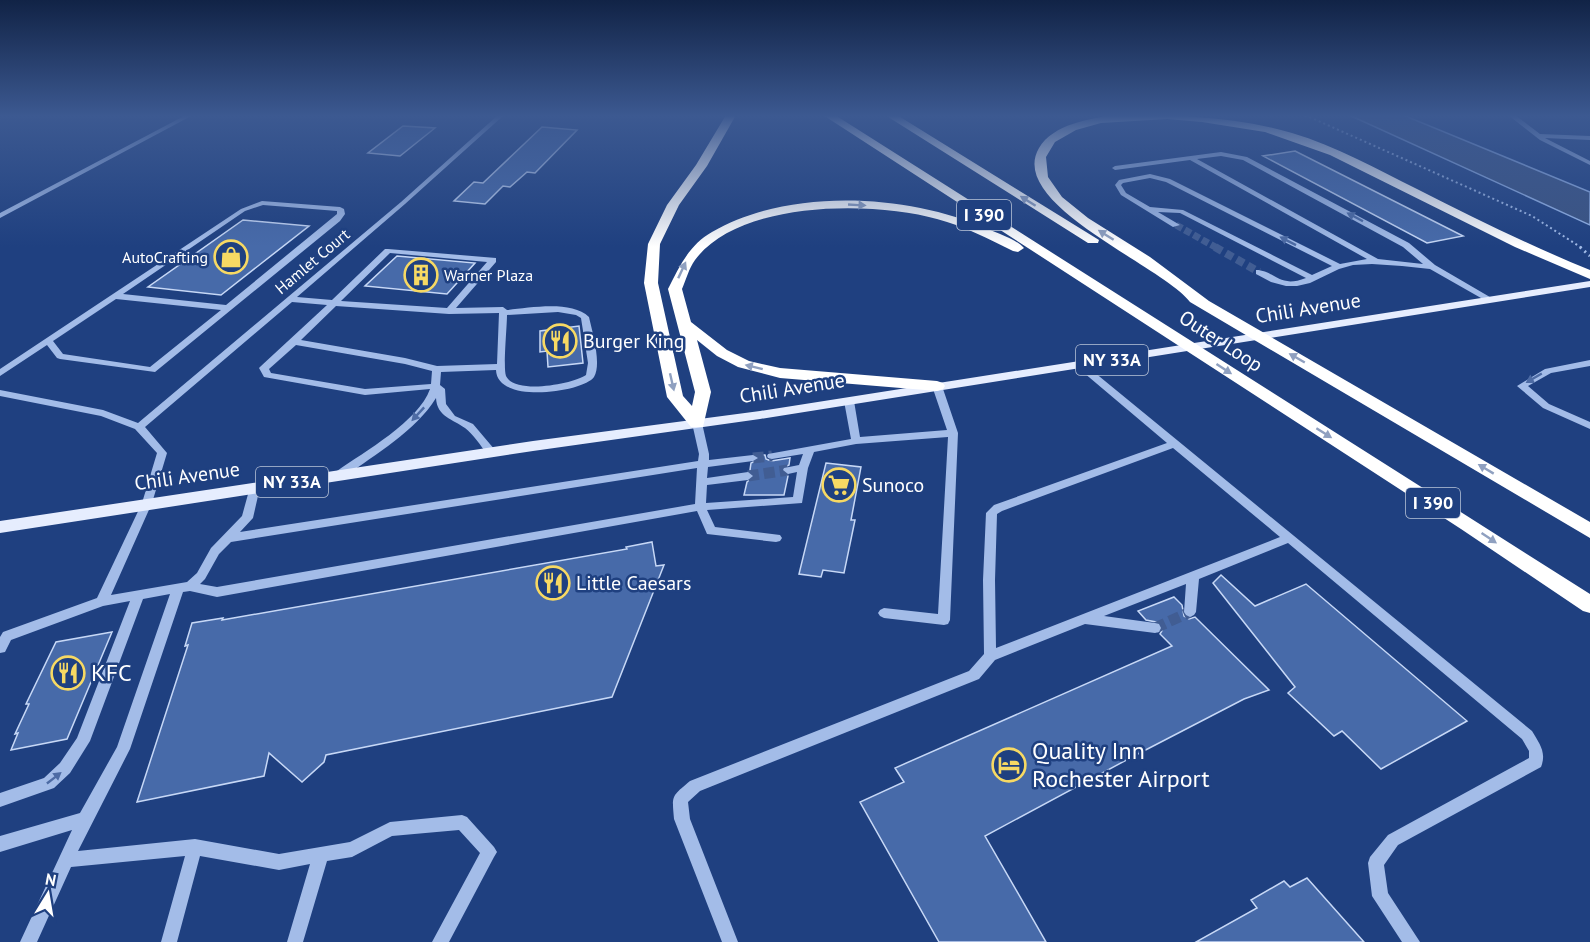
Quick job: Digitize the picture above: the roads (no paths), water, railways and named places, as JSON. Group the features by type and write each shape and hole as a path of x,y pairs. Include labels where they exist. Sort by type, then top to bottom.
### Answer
{"highway":[{"path":"697,423 675,397 651,283 653,252 662,225 703,159"},
{"name":"Outer Loop","path":"897,159 1590,605"},
{"name":"Outer Loop","path":"960,159 1039,208 1348,387 1590,531"},
{"path":"1040,159 1042,177 1050,190 1083,220 1137,254 1205,305"},
{"path":"1347,159 1535,253 1590,274"},
{"path":"1368,159 1554,251 1590,274"},
{"path":"697,423 703,392 675,289 679,273 696,250 739,223 795,209 850,204 907,209 934,214 978,229 1018,249 1062,265"},
{"path":"686,325 722,353 744,364 780,373 937,386"}],"main road":[{"name":"Chili Avenue","path":"0,527 341,474 849,401 1590,284"}],"street":[{"path":"0,216 107,159"},
{"name":"Hamlet Court","path":"140,427 452,159"},
{"path":"1115,168 1192,159 1375,261"},
{"path":"1247,159 1406,245 1432,267 1491,300"},
{"path":"1176,225 1123,194 1118,185 1121,181 1150,176 1168,180 1340,267"},
{"path":"0,373 48,340 243,210 262,203 340,209 341,214 337,219 152,370 60,356 48,340"},
{"path":"1148,209 1181,211 1311,278"},
{"path":"449,310 493,260 388,251 264,368 267,375 365,392 436,386 440,389 441,404 452,418 469,426 491,452"},
{"path":"1259,272 1280,284 1292,286 1350,264 1375,261 1432,267"},
{"path":"115,296 229,308"},
{"path":"291,299 449,310 503,310 501,368 502,378 506,383 529,390 583,381 591,376 593,363 585,317 582,314 559,310 503,313"},
{"path":"294,342 405,361 436,369 501,368"},
{"path":"1590,363 1548,371 1522,386 1546,406 1590,426"},
{"path":"1080,365 1287,539 1527,735 1536,750 1536,762 1393,840 1376,863 1380,896 1412,942"},
{"path":"341,474 412,421 430,400 436,386 436,369"},
{"path":"884,613 944,620 953,433 937,386"},
{"path":"0,393 103,413 140,427 162,453 147,503 102,602"},
{"path":"849,401 856,441"},
{"path":"697,423 704,454 700,507 711,531 776,538"},
{"path":"772,456 856,441 953,433"},
{"path":"990,656 989,580 992,513 998,508 1173,444"},
{"path":"184,587 217,592 700,507 798,500 803,468 810,450"},
{"path":"229,538 753,458"},
{"path":"788,470 803,468"},
{"path":"702,482 748,476"},
{"path":"0,648 7,636 102,602 184,587 197,582 215,551 247,518 255,487"},
{"path":"730,942 682,819 680,799 695,786 974,675 990,656 1287,539"},
{"path":"1190,612 1193,576"},
{"path":"28,942 85,819 123,749 184,587"},
{"path":"0,800 49,783 65,768 83,741 138,596"},
{"path":"1086,619 1155,628"},
{"path":"0,844 85,819"},
{"path":"66,860 195,847 279,862 352,849 390,829 462,822 489,852 440,942"},
{"path":"169,942 195,847"},
{"path":"295,942 321,854"}],"water":[{"path":"1445,159 1510,159 1590,192 1590,225"}],"tunnel":[{"path":"1176,225 1217,248"},
{"path":"1215,247 1259,272"},
{"path":"753,458 772,456"},
{"path":"748,476 788,470"},
{"path":"1155,628 1190,612"}],"place":[{"name":"AutoCrafting","path":"231,257"},
{"name":"Warner Plaza","path":"421,275"},
{"name":"Burger King","path":"560,341"},
{"name":"Sunoco","path":"839,485"},
{"name":"Little Caesars","path":"553,583"},
{"name":"KFC","path":"68,673"},
{"name":"Quality Inn Rochester Airport","path":"1009,765"}]}
